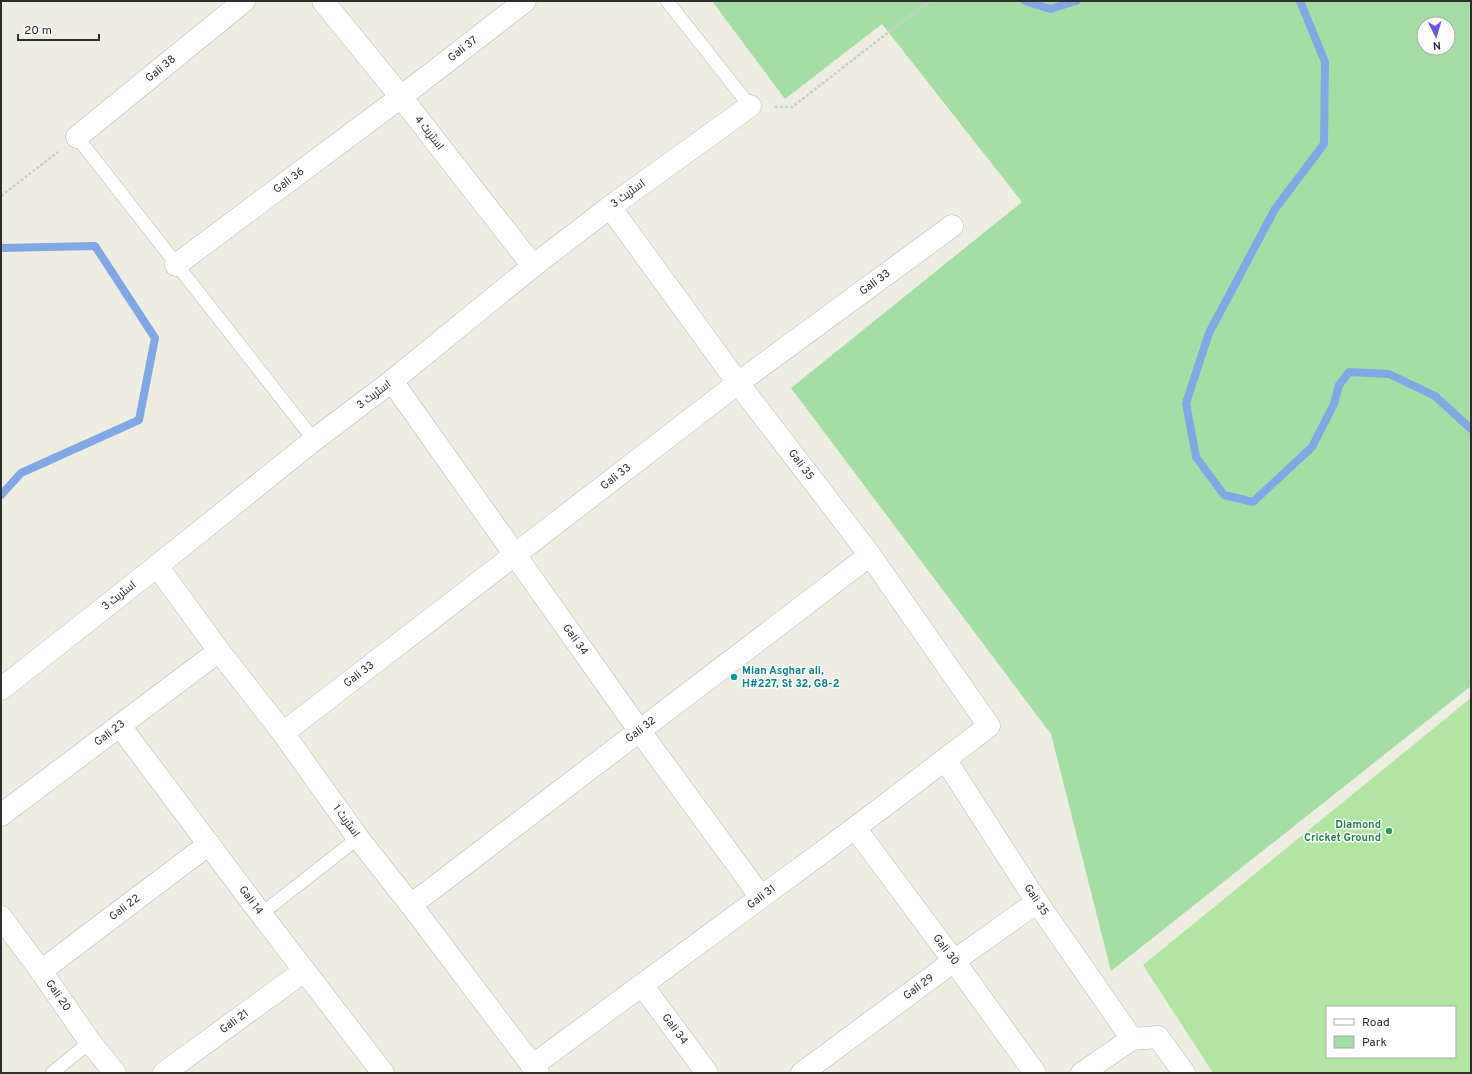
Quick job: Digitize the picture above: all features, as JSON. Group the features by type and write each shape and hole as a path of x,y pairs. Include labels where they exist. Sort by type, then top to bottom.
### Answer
{"street":[{"name":"Gali 38","path":"77,137 244,1"},
{"name":"اسٹریٹ 4","path":"323,1 401,97 533,266"},
{"name":"Gali 37","path":"401,97 525,1"},
{"name":"Gali 36","path":"176,265 401,97"},
{"name":"اسٹریٹ 3","path":"1,689 314,440 392,381 533,266 610,207 750,106"},
{"name":"Gali 35","path":"610,207 738,383 870,555 989,726"},
{"name":"Gali 33","path":"283,733 738,383 952,226"},
{"name":"Gali 34","path":"392,381 639,730 761,897"},
{"name":"Gali 32","path":"411,905 870,555"},
{"name":"اسٹریٹ 1","path":"157,566 219,651 283,733 358,838 411,905 535,1069"},
{"name":"Gali 23","path":"1,815 219,651"},
{"name":"Gali 14","path":"120,726 304,971 383,1073"},
{"name":"Gali 31","path":"535,1069 642,985 855,828 989,726"},
{"name":"Gali 35","path":"945,759 1037,902 1132,1039"},
{"name":"Gali 30","path":"855,828 1035,1073"},
{"name":"Gali 22","path":"41,971 208,844"},
{"name":"Gali 29","path":"802,1073 1037,902"},
{"name":"Gali 20","path":"1,918 41,971 90,1042 115,1073"},
{"name":"Gali 21","path":"164,1073 304,971"},
{"name":"Gali 34","path":"642,985 708,1073"},
{"path":"1082,1073 1132,1039 1158,1036 1184,1073"}],"lane":[{"path":"667,1 750,106"},
{"path":"77,137 314,440"},
{"path":"261,914 358,838"},
{"path":"52,1073 90,1042"}],"path":[{"path":"750,106 792,107 931,1"},
{"path":"1,196 77,137"}],"green space":[{"path":"712,1 1471,1 1471,686 1111,971 1051,734 791,388 1022,202 882,24 785,99"},
{"name":"Diamond Cricket Ground","path":"1471,698 1471,1073 1213,1073 1143,965"}],"waterway":[{"path":"1025,1 1050,9 1076,1"},
{"path":"1300,1 1325,62 1324,144 1275,209 1209,333 1186,403 1196,457 1224,495 1253,502 1312,447 1334,404 1339,385 1349,372 1389,374 1435,396 1471,429"},
{"path":"1,248 95,246 155,338 139,420 21,473 1,495"}],"place":[{"name":"Mian Asghar ali, H#227, St 32, G8-2","path":"734,677"},
{"name":"Diamond Cricket Ground","path":"1389,831"}]}
